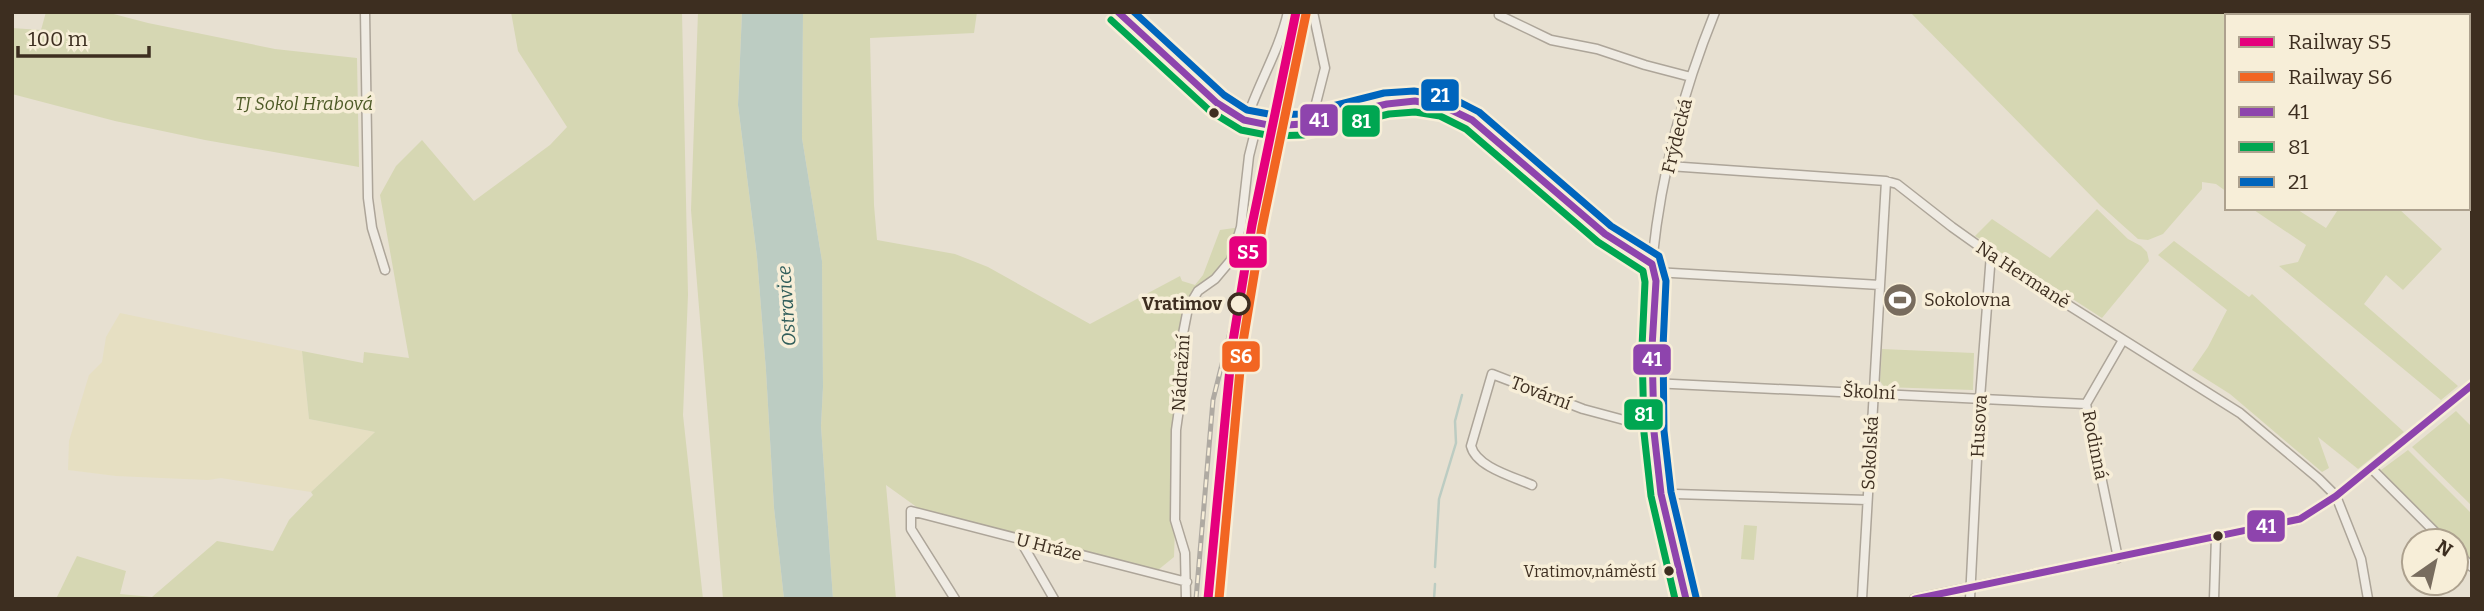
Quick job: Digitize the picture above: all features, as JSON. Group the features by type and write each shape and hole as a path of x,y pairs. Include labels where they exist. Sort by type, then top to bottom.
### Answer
{"main road":[{"path":"1118,12 1220,106 1252,123 1291,127 1396,101 1429,102 1457,111 1472,120 1605,234 1653,268"},
{"name":"Frýdecká","path":"1653,268 1654,428 1661,494 1686,599"}],"street":[{"path":"365,12 368,198 372,228 385,270"},
{"name":"Nádražní","path":"1186,599 1185,553 1175,520 1176,430 1182,388 1181,344 1188,308 1198,291 1214,279 1231,260 1241,228 1254,96 1272,63 1288,12"},
{"path":"1311,123 1325,68 1313,12"},
{"name":"Frýdecká","path":"1653,268 1668,166 1691,77 1715,12"},
{"path":"1499,15 1551,40 1597,49 1691,77"},
{"name":"Na Hermaně","path":"1668,166 1886,181 1897,184 1991,254 2240,413 2336,496"},
{"name":"Sokolská","path":"1862,599 1886,181"},
{"name":"Husova","path":"1970,599 1980,398 1991,254"},
{"path":"1653,268 1880,285"},
{"name":"Rodinná","path":"2118,558 2086,404 2123,340"},
{"name":"Tovární","path":"1532,485 1486,464 1473,453 1471,446 1492,374 1583,410 1654,428"},
{"name":"Školní","path":"1652,383 2086,404"},
{"path":"1914,599 2300,519 2336,496 2472,386"},
{"path":"2371,468 2430,527"},
{"path":"1675,494 1867,500"},
{"path":"2336,496 2361,559 2368,599"},
{"name":"U Hráze","path":"955,599 911,529 911,511 1187,582"},
{"path":"2214,599 2216,537"},
{"path":"1020,540 1054,599"}],"shaded area":[{"path":"120,313 302,351 309,419 375,432 311,492 221,478 208,480 116,476 68,470 69,441 89,375 102,362 106,337"}],"green space":[{"name":"TJ Sokol Hrabová","path":"46,12 106,12 275,49 357,58 359,167 205,140 115,121 12,94 12,28 41,30"},
{"path":"511,12 682,12 688,295 683,415 703,599 56,599 77,556 126,571 120,594 152,597 217,541 273,551 289,520 313,495 311,492 375,432 309,419 302,351 363,363 364,352 409,358 380,195 396,166 422,140 474,201 550,145 567,127 518,51"},
{"path":"698,12 742,12 738,105 757,257 774,508 784,599 723,599 691,210"},
{"path":"803,12 977,12 974,33 870,38 877,240 955,254 988,267 1090,324 1180,276 1182,281 1195,285 1203,275 1220,230 1241,227 1231,260 1198,291 1188,308 1181,344 1174,557 1158,570 925,513 886,485 896,599 833,599 821,426 822,261 802,138"},
{"path":"1910,12 2225,14 2225,191 2216,184 2202,182 2202,189 2163,234 2148,240 2138,239 2100,205"},
{"path":"2234,12 2472,12 2472,93 2470,94 2470,14"},
{"path":"2097,209 2128,239 2147,252 2149,261 2102,318 1975,236 1992,219 2050,258"},
{"path":"2254,210 2298,210 2326,228 2338,210 2400,210 2442,249 2403,290 2386,275 2364,304 2458,386 2441,400 2279,266 2298,262 2306,245"},
{"path":"2174,241 2249,297 2252,294 2404,432 2358,469 2318,437 2329,468 2322,472 2230,394 2192,370 2208,347 2227,310 2158,255"},
{"path":"1882,349 1974,353 1973,390 1884,387 1880,381"},
{"path":"2456,411 2472,427 2472,506 2412,447"},
{"path":"2408,450 2472,514 2472,564 2470,527 2436,527 2381,470"},
{"path":"1744,525 1757,526 1754,560 1741,559"}],"water":[{"name":"Ostravice","path":"742,12 803,12 802,138 822,261 821,426 833,599 784,599 774,508 757,257 738,105"}],"waterway":[{"path":"1435,567 1439,499 1456,443 1455,421 1462,395"},
{"path":"1434,599 1435,584"}],"railway":[{"path":"1196,599 1213,400 1243,280"}],"rail line":[{"name":"S5","path":"1208,599 1232,347 1252,225 1296,12"},
{"name":"S6","path":"1219,599 1242,348 1262,227 1306,14"}],"transit line":[{"name":"41","path":"1118,12 1217,103 1244,120 1273,126 1302,124 1387,104 1415,101 1443,106 1472,120 1605,234 1652,264 1656,281 1652,347 1654,432 1661,494 1686,599"},
{"name":"21","path":"1134,12 1224,95 1247,110 1274,115 1301,114 1384,93 1414,91 1448,96 1479,112 1611,226 1659,256 1666,281 1663,347 1664,431 1671,492 1696,597"},
{"name":"81","path":"1111,20 1210,111 1241,130 1272,136 1303,135 1389,114 1415,112 1440,116 1466,129 1598,242 1643,271 1644,433 1651,496 1675,599"},
{"name":"41","path":"1915,599 2300,519 2336,496 2472,385"}],"place":[{"name":"Sokolovna","path":"1900,300"},
{"name":"Vratimov","path":"1239,304"},
{"name":"Vratimov,náměstí","path":"1669,571"}]}
